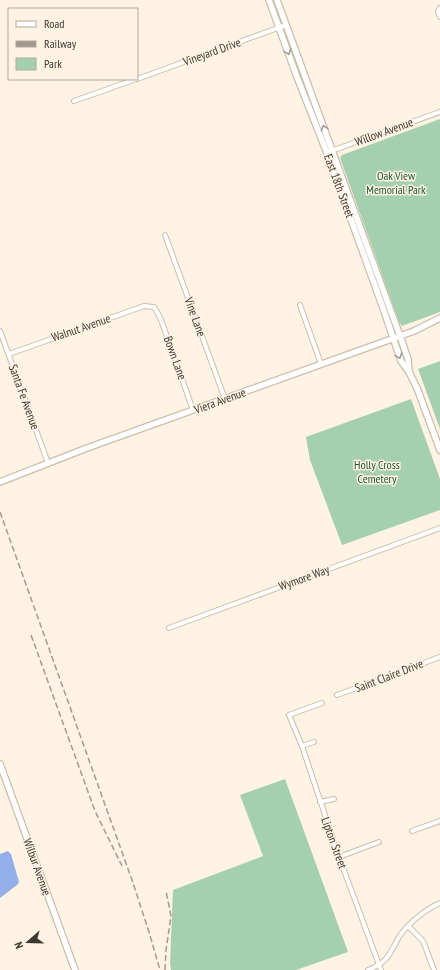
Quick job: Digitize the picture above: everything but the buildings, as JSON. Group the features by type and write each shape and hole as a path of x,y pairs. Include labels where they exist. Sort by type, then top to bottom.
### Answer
{"main road":[{"name":"East 18th Street","path":"269,0 330,152 400,336 408,359 409,372"},
{"name":"East 18th Street","path":"277,0 401,362 409,372 422,401 440,450"},
{"name":"Viera Avenue","path":"0,482 193,410 414,331 440,318"},
{"name":"Wilbur Avenue","path":"0,764 75,970"}],"street":[{"path":"440,8 438,11 440,17"},
{"name":"Vineyard Drive","path":"138,78 286,25"},
{"name":"Vineyard Drive","path":"74,101 133,80"},
{"name":"Willow Avenue","path":"330,152 440,112"},
{"name":"Vine Lane","path":"164,235 225,399"},
{"name":"Walnut Avenue","path":"9,354 144,306 149,305 154,307"},
{"path":"300,305 321,364"},
{"name":"Bown Lane","path":"154,307 160,317 193,410"},
{"name":"Santa Fe Avenue","path":"0,331 48,463"},
{"name":"Wymore Way","path":"169,628 440,528"},
{"name":"Saint Claire Drive","path":"337,696 440,657"},
{"name":"Lipton Street","path":"322,703 289,715 302,746 339,857 380,968"},
{"path":"302,746 314,742"},
{"path":"320,802 334,799"},
{"path":"412,831 440,821"},
{"path":"339,857 379,842"},
{"path":"368,970 380,968 388,958 401,934 408,926 432,906 440,903"},
{"path":"408,926 423,941 434,970"}],"green space":[{"name":"Oak View Memorial Park","path":"440,119 440,312 402,326 399,322 340,158 342,155"},
{"path":"440,361 440,429 418,369"},
{"name":"Holly Cross Cemetery","path":"411,399 440,479 440,510 342,545 310,460 306,437"},
{"path":"285,779 348,952 296,970 171,970 173,890 263,856 240,795"}],"water":[{"path":"8,851 11,854 19,882 0,898 0,854"}],"railway":[{"path":"0,512 132,880 160,970"},
{"path":"31,635 95,811 122,866"},
{"path":"165,970 166,950 171,916 166,891"}]}
